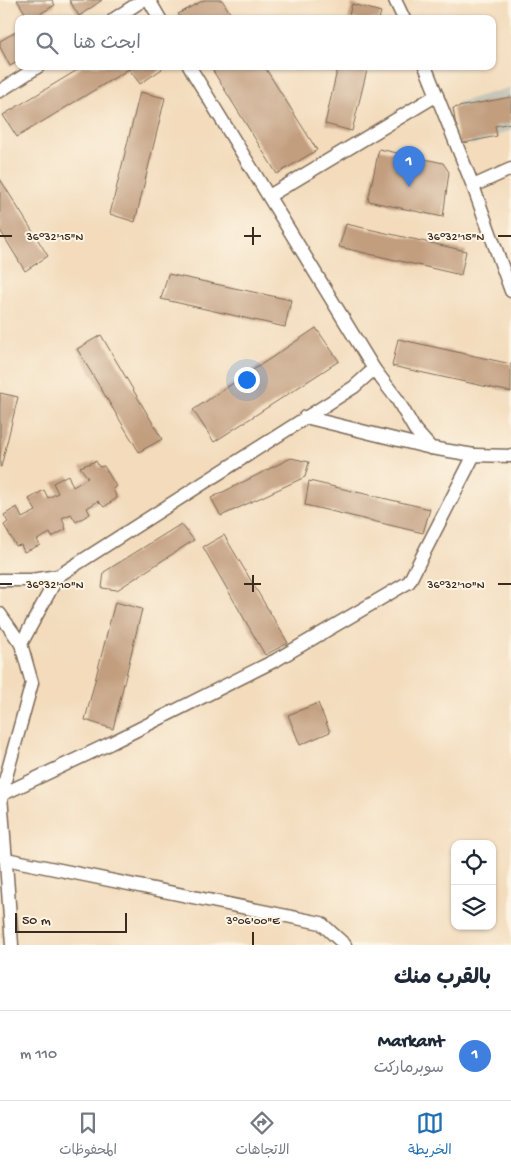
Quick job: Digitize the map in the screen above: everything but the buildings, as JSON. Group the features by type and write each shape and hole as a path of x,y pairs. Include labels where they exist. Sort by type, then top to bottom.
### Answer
{"street":[{"path":"120,15 143,0"},
{"path":"149,0 158,15"},
{"path":"395,0 402,15"},
{"path":"0,91 33,70"},
{"path":"191,70 374,369 397,399 415,430 431,448"},
{"path":"427,70 473,186 511,291"},
{"path":"269,196 437,94"},
{"path":"473,186 511,169"},
{"path":"0,580 31,580 58,576 354,387 374,369"},
{"path":"305,418 431,448 474,455 511,456"},
{"path":"1,794 276,660 409,582 474,455"},
{"path":"21,644 58,576"},
{"path":"0,614 21,644 32,683 1,794 3,857 12,945"},
{"path":"3,857 321,923 345,945"}],"shaded area":[{"path":"511,87 511,130 472,145 456,103"}],"place":[{"name":"Markant","path":"409,187"}]}
